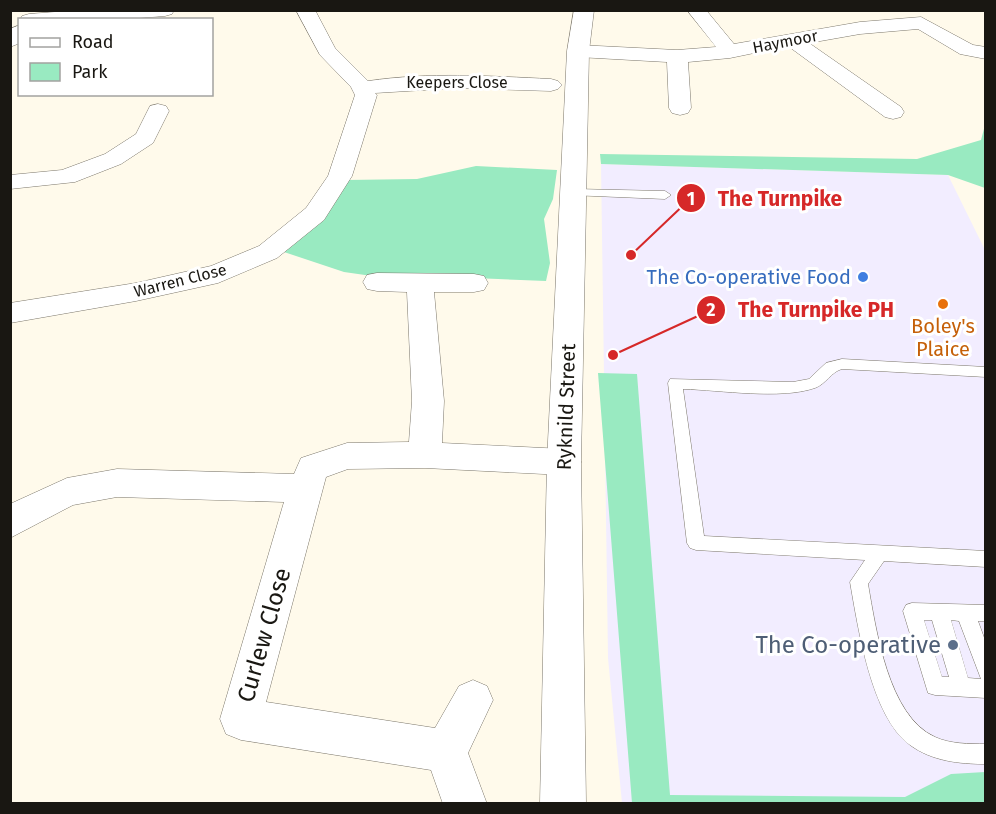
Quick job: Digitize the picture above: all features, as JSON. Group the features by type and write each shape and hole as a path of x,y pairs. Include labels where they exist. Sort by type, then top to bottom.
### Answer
{"street":[{"path":"305,10 327,51 363,88"},
{"name":"Ryknild Street","path":"563,804 564,462 574,193 558,75 584,10"},
{"path":"696,10 730,52"},
{"path":"901,10 967,50 986,53"},
{"path":"46,18 157,11"},
{"name":"Haymoor","path":"558,75 677,56 730,52 860,28 921,23"},
{"path":"791,39 893,112"},
{"path":"677,56 680,108"},
{"name":"Keepers Close","path":"363,88 439,79 558,75"},
{"name":"Warren Close","path":"10,313 136,292 218,274 268,252 315,213 340,176 366,95 363,88"},
{"path":"10,182 66,177 113,159 145,138 150,110 179,98"},
{"path":"377,282 474,283"},
{"path":"420,284 428,401 425,456"},
{"name":"Curlew Close","path":"446,751 241,720 305,489 313,468 347,456 425,456 564,462"},
{"path":"10,523 17,517 67,492 117,483 305,489"},
{"path":"465,804 446,751 473,700"}],"lane":[{"path":"574,193 665,195"},
{"path":"986,372 842,364 831,367 813,383 793,388 675,383 696,543 986,559"},
{"path":"879,554 859,582 878,666 893,708 911,733 932,746 957,753 986,754"},
{"path":"986,614 912,611 935,686 986,689"},
{"path":"939,612 961,687"},
{"path":"966,613 986,672"}],"shaded area":[{"path":"601,164 948,175 985,250 985,803 622,803 608,658"}],"green space":[{"path":"985,125 985,188 948,175 601,164 600,154 917,159 981,140"},
{"path":"476,166 557,170 553,199 544,219 550,263 546,281 450,277 386,278 344,272 284,252 319,220 346,180 417,179"},
{"path":"598,373 637,374 670,795 905,797 951,774 985,772 985,803 632,803"}],"place":[{"name":"The Turnpike","path":"631,255"},
{"name":"The Co-operative Food","path":"863,277"},
{"name":"Boley's Plaice","path":"943,304"},
{"name":"The Turnpike PH","path":"613,355"},
{"name":"The Co-operative","path":"953,645"}]}
